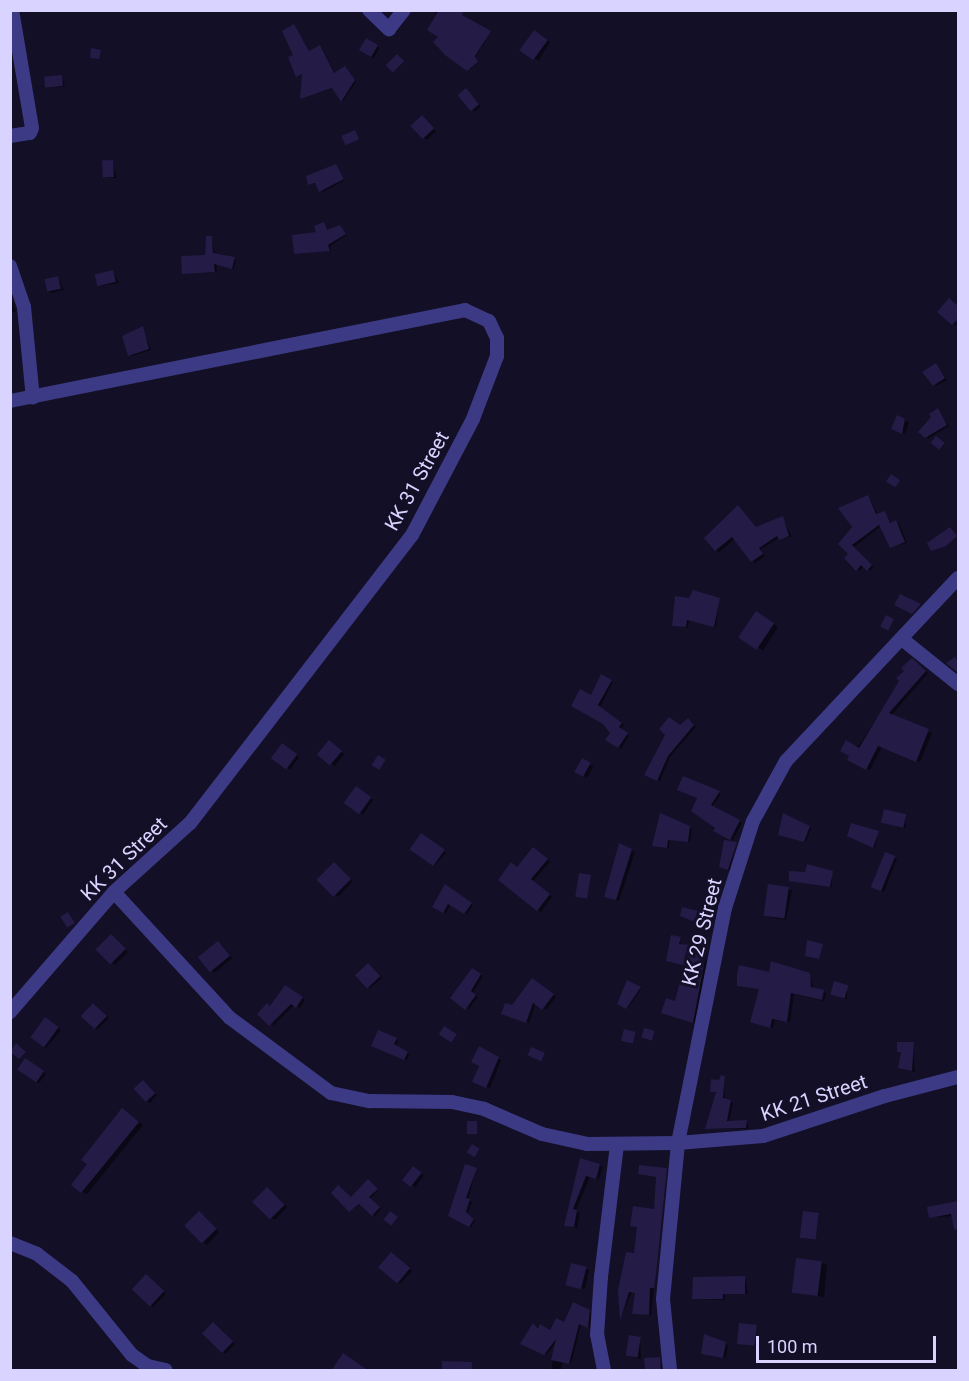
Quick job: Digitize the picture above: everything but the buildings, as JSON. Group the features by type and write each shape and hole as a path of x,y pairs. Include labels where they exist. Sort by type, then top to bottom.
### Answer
{"street":[{"path":"10,136 30,133 32,128 12,10"},
{"path":"369,10 389,29 404,10"},
{"path":"10,266 24,307 33,398"},
{"name":"KK 31 Street","path":"10,401 33,398 158,369 465,310 489,321 497,338 497,356 473,419 412,535 190,823 114,892 10,1012"},
{"name":"KK 29 Street","path":"670,1371 663,1299 678,1143 725,908 753,821 786,761 958,578"},
{"path":"902,639 958,684"},
{"name":"KK 21 Street","path":"114,892 230,1018 331,1093 370,1101 452,1102 484,1109 542,1134 587,1144 678,1143 763,1136 885,1096 958,1077"},
{"path":"604,1371 597,1335 600,1277 617,1144"},
{"path":"10,1244 37,1254 72,1281 132,1355 148,1366 166,1371"}]}
